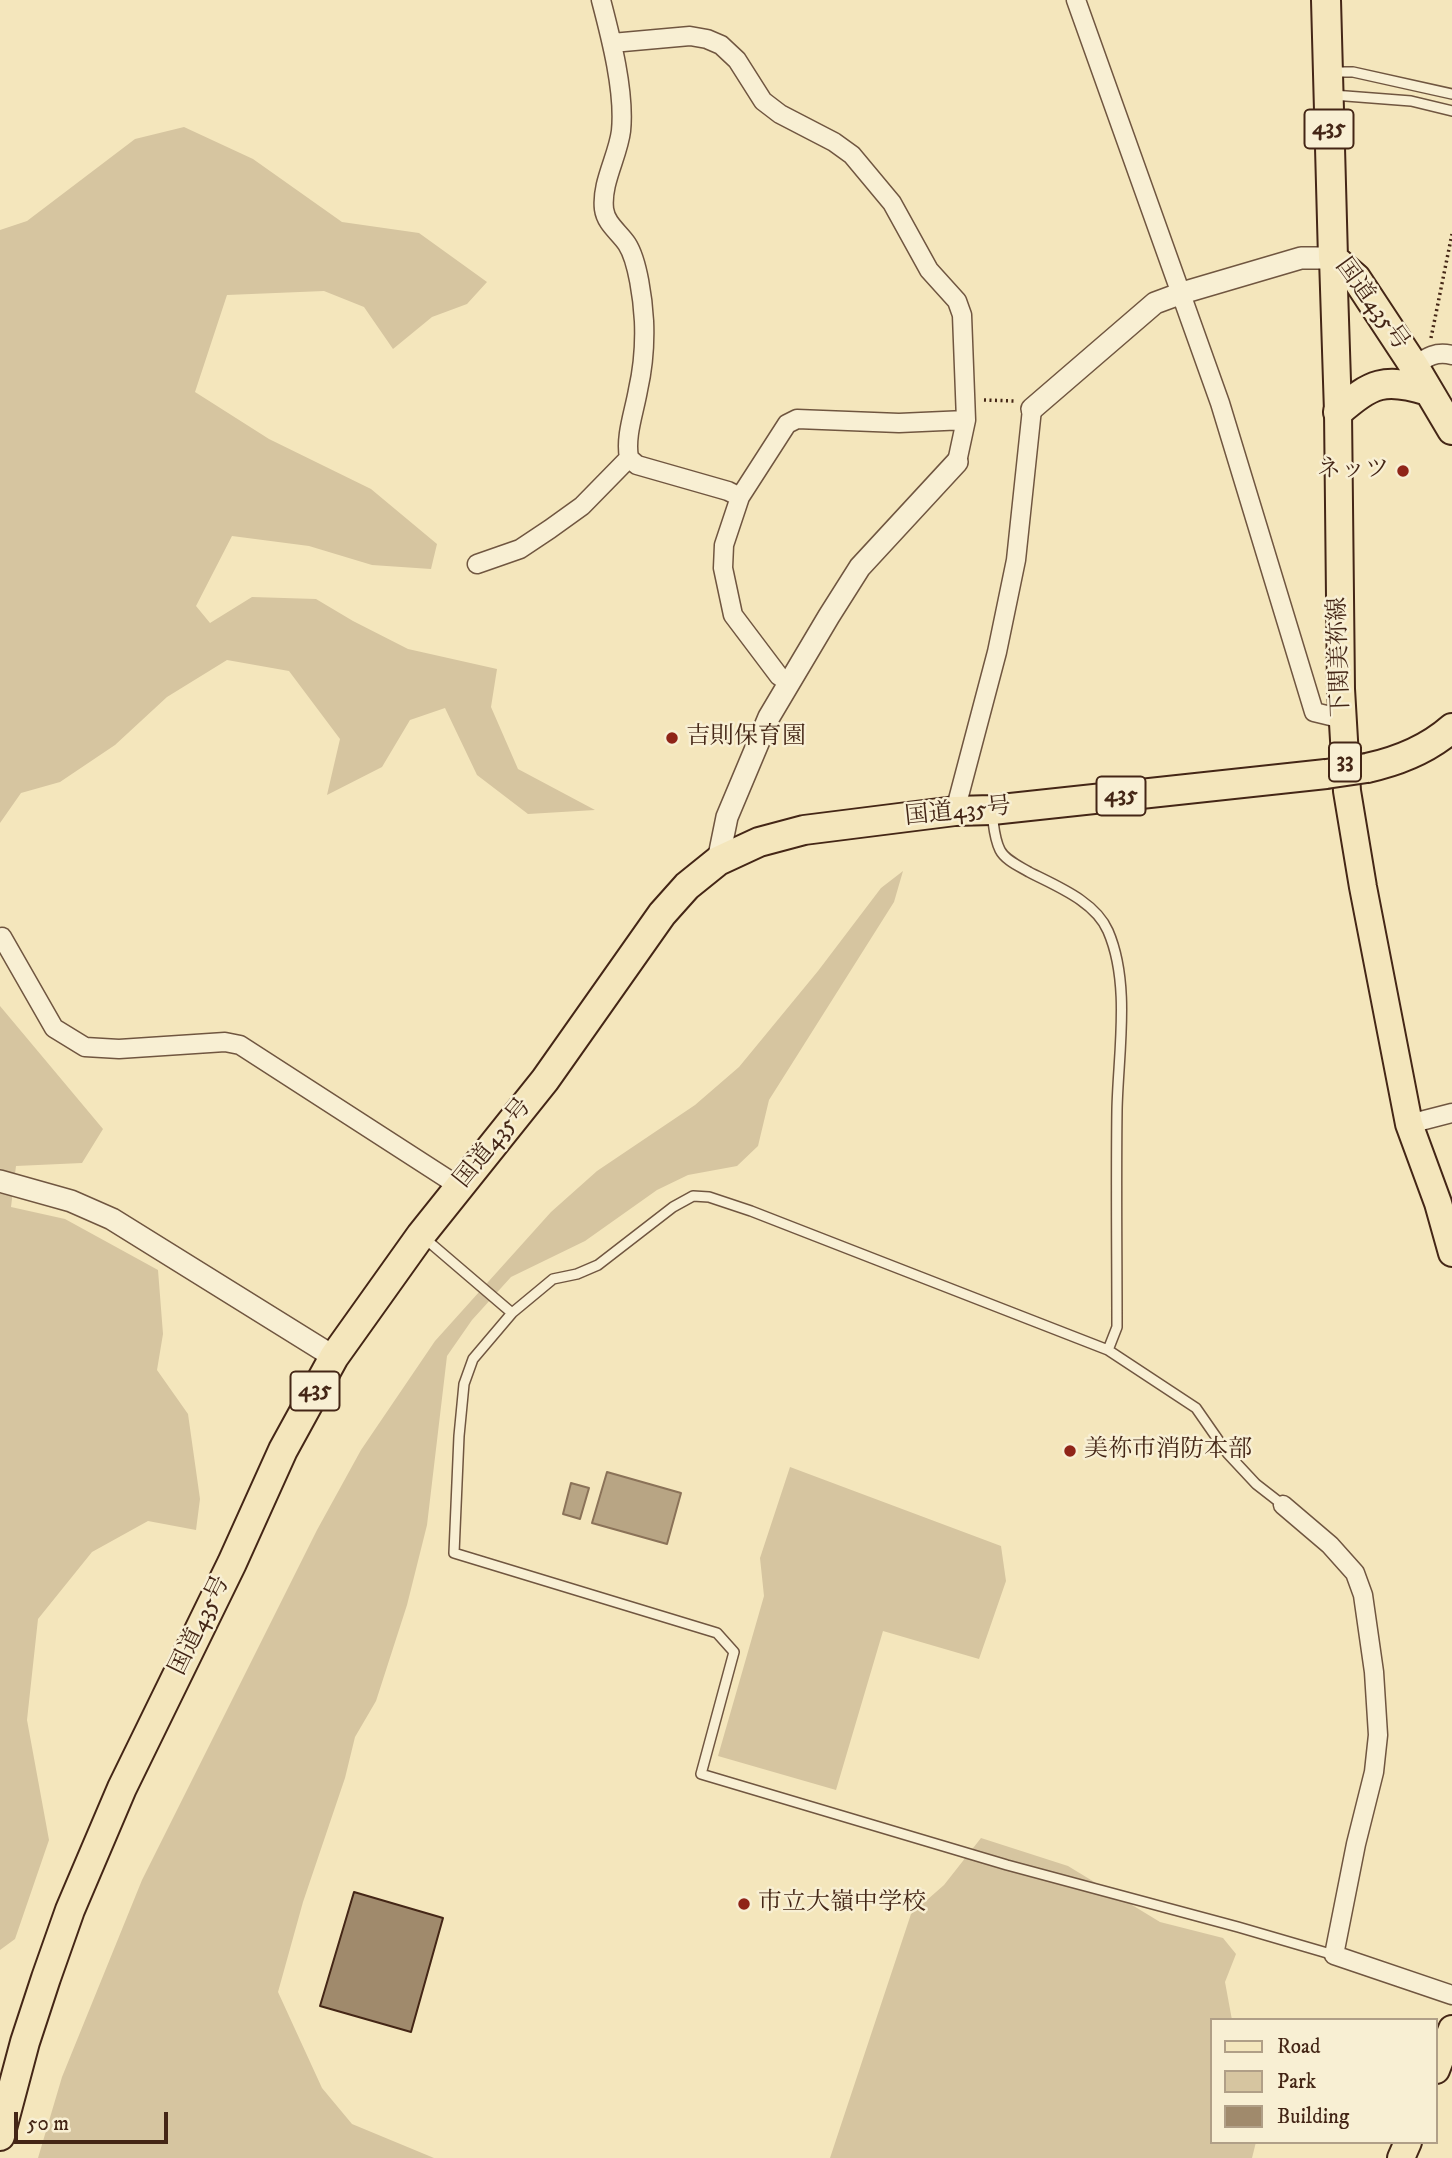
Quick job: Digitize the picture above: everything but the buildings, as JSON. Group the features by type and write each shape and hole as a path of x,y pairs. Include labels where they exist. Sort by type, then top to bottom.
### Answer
{"highway":[{"name":"国道435号","path":"1326,0 1333,258 1356,278 1421,361 1428,391 1452,429"},
{"path":"1338,412 1362,391 1380,385 1404,383 1428,391"},
{"name":"国道435号","path":"0,2136 25,2042 46,1978 70,1910 100,1839 284,1450 334,1357 421,1235 545,1080 662,914 687,886 718,861 759,842 804,830 955,811 992,810 1367,768 1396,762 1425,748 1452,728"}],"main road":[{"name":"下関美祢線","path":"1333,258 1338,412 1341,688 1347,791 1409,1124 1438,1203 1452,1253"},
{"path":"1438,2065 1452,2028"}],"street":[{"path":"601,0 612,43 621,106 621,132 605,191 604,208 608,223 628,246 635,265 644,320 639,388 627,445 629,458 637,465 728,491 740,497"},
{"path":"1076,0 1220,403 1314,712 1343,719"},
{"path":"612,43 690,36 721,45 737,60 763,101 780,114 834,142 852,155 892,203 929,270 957,301 962,315 966,420 957,462 860,567 829,616 769,717 727,817 718,861"},
{"path":"955,811 997,652 1016,560 1032,409 1155,303 1301,258 1333,258"},
{"path":"1421,361 1443,353 1452,355"},
{"path":"789,683 779,676 733,615 723,568 724,545 740,497 788,424 797,419 899,423 966,420"},
{"path":"477,564 520,549 550,529 582,506 629,458"},
{"path":"2,937 54,1028 85,1047 119,1049 225,1042 240,1045 460,1187"},
{"path":"1409,1124 1452,1113"},
{"path":"0,1181 71,1201 112,1219 334,1357"},
{"path":"1283,1505 1330,1545 1355,1573 1363,1595 1374,1672 1378,1735 1374,1772 1356,1844 1334,1955 1452,1995"}],"lane":[{"path":"1328,84 1353,72 1452,94"},
{"path":"1328,84 1348,95 1411,101 1452,111"},
{"path":"992,810 995,836 1001,852 1017,865 1070,893 1090,908 1107,929 1117,961 1121,995 1117,1109 1117,1327 1108,1350"},
{"path":"1283,1505 1256,1484 1228,1454 1196,1408 1108,1350 751,1211 693,1196 673,1207 598,1265 577,1274 553,1279 512,1313 473,1359 464,1384 458,1436 454,1553 718,1633 734,1652 701,1773 1007,1865 1334,1955"},
{"path":"421,1235 512,1313"}],"path":[{"path":"1421,361 1452,234"},
{"path":"965,400 1021,401 1032,409"}],"green space":[{"path":"184,127 253,159 342,222 419,233 487,282 467,304 432,317 393,349 364,307 324,291 227,295 195,392 269,439 371,489 437,544 431,569 372,565 309,546 232,536 196,606 210,623 252,597 316,599 408,649 497,669 491,707 518,769 595,810 528,814 477,775 445,708 410,720 382,767 327,795 340,739 289,671 227,660 167,697 115,745 60,782 21,793 0,823 0,230 27,221 135,139"},
{"path":"903,871 894,902 769,1100 758,1146 737,1166 688,1175 657,1190 585,1241 511,1277 472,1320 447,1356 427,1525 407,1605 376,1701 355,1737 345,1778 303,1902 278,1992 322,2088 352,2124 434,2158 38,2158 62,2077 142,1880 317,1530 361,1450 435,1341 551,1212 597,1171 695,1105 739,1067 818,971 881,888"},
{"path":"0,1006 103,1129 82,1163 16,1166 11,1207 65,1219 158,1270 163,1334 157,1370 188,1414 200,1499 196,1530 148,1521 92,1552 38,1619 27,1720 49,1840 15,1939 0,1950"},
{"path":"790,1467 1001,1546 1006,1581 979,1659 883,1631 836,1790 718,1756 764,1596 760,1558"},
{"path":"981,1838 1068,1866 1160,1922 1223,1938 1236,1954 1225,1982 1232,2018 1210,2018 1210,2144 1256,2144 1252,2158 830,2158 911,1914 944,1885"}],"shaded area":[{"path":"607,1472 681,1493 667,1544 592,1523"},
{"path":"571,1483 589,1488 580,1519 563,1514"}],"place":[{"name":"ネッツ","path":"1403,471"},
{"name":"吉則保育園","path":"672,738"},
{"name":"美祢市消防本部","path":"1070,1451"},
{"name":"市立大嶺中学校","path":"744,1904"}]}
